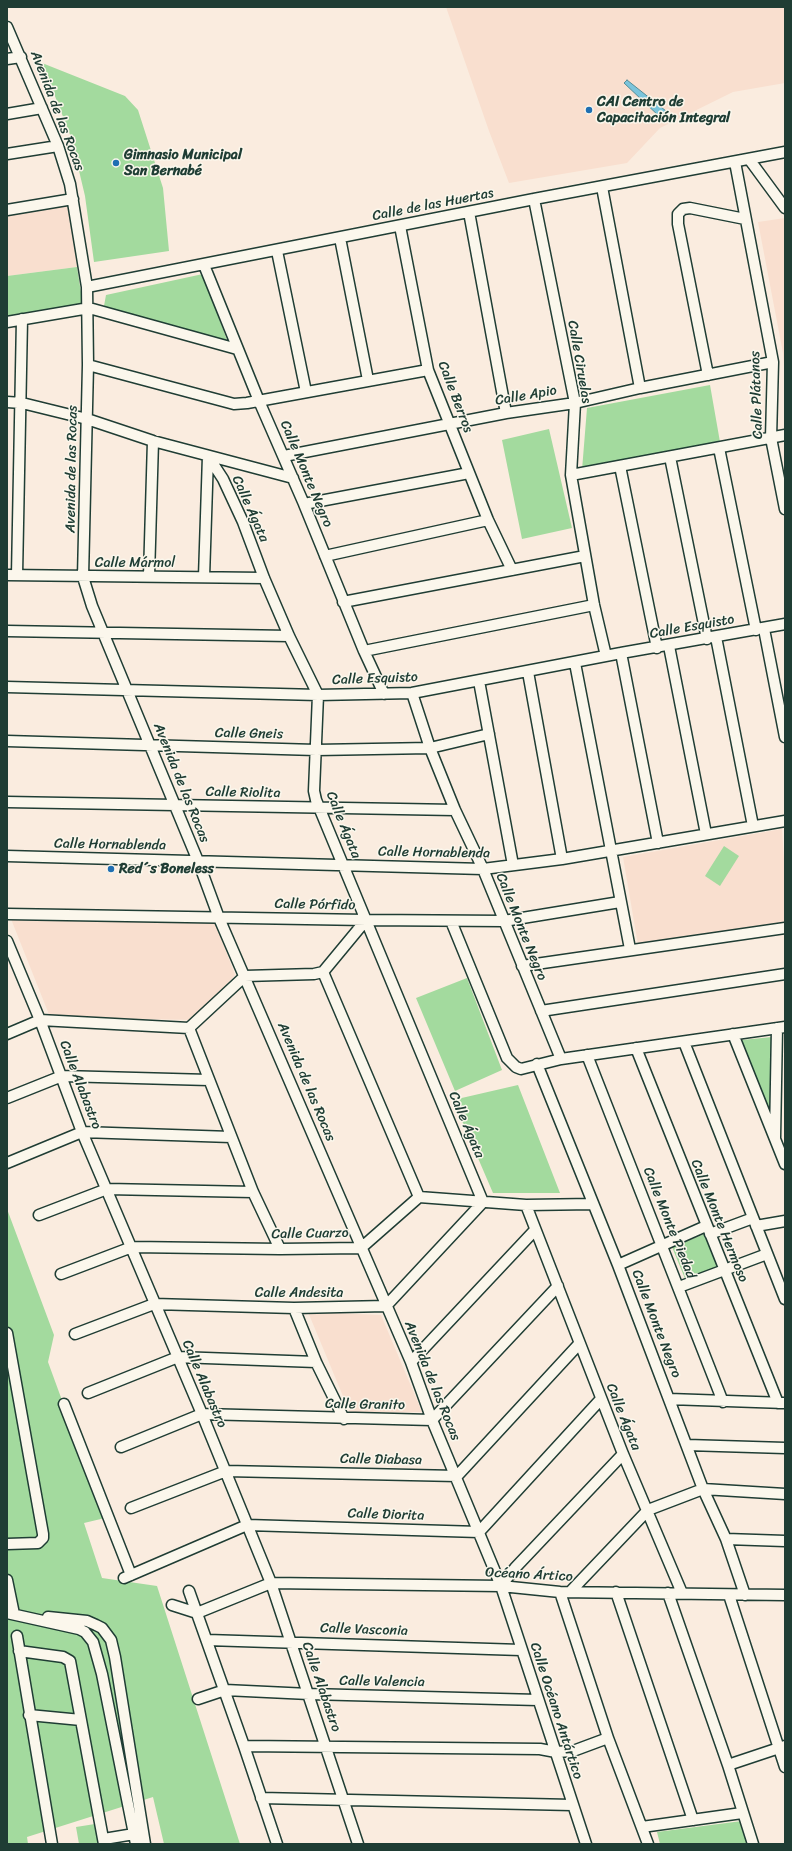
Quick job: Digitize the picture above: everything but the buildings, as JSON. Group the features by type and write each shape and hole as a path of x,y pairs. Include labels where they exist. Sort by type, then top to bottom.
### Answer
{"street":[{"name":"Avenida de las Rocas","path":"7,27 58,146 73,199 88,287 88,365 83,577 102,633 151,746 198,861 219,918 411,1362 432,1420 457,1476 501,1586"},
{"path":"7,59 21,57"},
{"path":"7,114 42,108"},
{"path":"7,154 58,146"},
{"name":"Calle de las Huertas","path":"88,287 277,251 534,199 785,152"},
{"path":"749,159 785,207"},
{"name":"Calle Plátanos","path":"735,162 773,362 771,438 785,509"},
{"path":"602,187 640,388"},
{"path":"7,210 73,199"},
{"name":"Calle Ciruelas","path":"534,199 574,403 571,475 584,556 606,656"},
{"path":"708,375 678,224 678,214 683,209 690,208 745,219"},
{"path":"469,212 506,413"},
{"name":"Calle Berros","path":"400,226 428,370 488,520 512,570"},
{"path":"340,238 368,380"},
{"path":"277,251 306,392"},
{"name":"Calle Monte Negro","path":"204,265 237,350 284,456 343,602 384,694"},
{"path":"7,322 88,308 237,350"},
{"path":"12,575 22,403 22,319"},
{"name":"Calle Apio","path":"284,456 451,425 506,413 574,403 640,388 773,362"},
{"path":"88,365 234,404 259,401 428,370"},
{"path":"7,402 22,403 87,419 153,441 293,478"},
{"path":"571,475 785,435"},
{"path":"148,576 153,441"},
{"path":"719,448 785,736"},
{"path":"204,577 208,456"},
{"name":"Calle Ágata","path":"208,456 222,479 243,522 264,578 289,636 318,695 314,791 483,1202"},
{"path":"670,457 712,638 753,826"},
{"path":"620,466 657,648"},
{"path":"304,504 469,473"},
{"path":"325,556 488,520"},
{"path":"343,602 584,556"},
{"name":"Calle Mármol","path":"12,575 264,578"},
{"path":"364,651 594,605"},
{"name":"Calle Esquisto","path":"7,687 318,695 412,693 621,653 760,630 785,624"},
{"path":"7,630 289,636"},
{"path":"669,646 706,834"},
{"path":"621,653 658,843"},
{"path":"575,663 610,852 630,949"},
{"path":"528,672 562,859"},
{"path":"480,681 513,865"},
{"name":"Calle Monte Negro","path":"412,693 430,748 455,810 483,869 561,1059"},
{"name":"Calle Gneis","path":"7,741 316,750 430,748 489,734"},
{"name":"Calle Riolita","path":"7,802 455,810"},
{"name":"Calle Hornablenda","path":"7,856 483,869 610,852 753,826 785,825"},
{"name":"Calle Pórfido","path":"7,914 504,921 620,902"},
{"path":"7,1034 40,1020 190,1028 245,976 314,974 323,972 366,920"},
{"path":"451,921 507,1058 512,1065 521,1069 561,1059 781,1027 781,1075 775,1141 785,1164"},
{"path":"522,966 630,949 785,928"},
{"name":"Calle Alabastro","path":"7,941 62,1076 82,1132 226,1471 271,1583 290,1642 310,1694 358,1844"},
{"path":"7,970 17,966"},
{"path":"323,972 419,1196 526,1205 593,1204"},
{"path":"541,1011 785,974"},
{"path":"190,1028 253,1192 280,1249"},
{"path":"733,1034 777,1124"},
{"path":"684,1042 785,1299"},
{"name":"Calle Monte Hermoso","path":"636,1048 724,1270 781,1403"},
{"name":"Calle Monte Piedad","path":"587,1055 723,1402"},
{"name":"Calle Monte Negro","path":"537,1064 618,1264 703,1490 726,1539 745,1595"},
{"path":"7,1098 62,1076 209,1080"},
{"path":"7,1163 82,1132 231,1137"},
{"path":"40,1215 107,1189 253,1192"},
{"name":"Calle Cuarzo","path":"61,1274 132,1247 280,1249 361,1248 419,1196"},
{"path":"386,1306 483,1202"},
{"name":"Calle Ágata","path":"526,1205 534,1230 558,1286 579,1344 623,1454 682,1593"},
{"path":"618,1264 662,1246 708,1230 755,1222 785,1221"},
{"path":"411,1362 534,1230"},
{"path":"679,1287 767,1254"},
{"path":"432,1420 558,1286"},
{"name":"Calle Andesita","path":"75,1334 154,1304 294,1308 386,1306"},
{"path":"294,1308 316,1362 344,1419"},
{"path":"7,1335 44,1534 43,1538 38,1543 7,1544"},
{"path":"457,1476 579,1344"},
{"path":"88,1393 178,1357 316,1362"},
{"path":"479,1532 601,1399"},
{"path":"669,1399 781,1403"},
{"name":"Calle Diorita","path":"64,1404 127,1576 247,1525 479,1532"},
{"name":"Calle Granito","path":"121,1447 202,1414 344,1419 432,1420"},
{"path":"687,1445 785,1448"},
{"path":"501,1586 515,1568 623,1454"},
{"name":"Calle Diabasa","path":"131,1508 226,1471 457,1476"},
{"path":"648,1844 608,1738 565,1592 648,1510 703,1490 785,1494"},
{"path":"726,1539 785,1541"},
{"path":"7,1580 11,1613 79,1629 85,1632 93,1642 102,1674 139,1833 145,1844"},
{"path":"172,1605 197,1613 271,1583"},
{"name":"Océano Ártico","path":"271,1583 501,1586 565,1592 785,1596"},
{"name":"Calle Océano Antártico","path":"501,1586 586,1844"},
{"path":"189,1591 225,1690 277,1844"},
{"path":"616,1592 693,1820"},
{"path":"668,1593 728,1765 753,1844"},
{"path":"729,1595 782,1747 785,1767"},
{"path":"30,1617 87,1621 102,1628 111,1640 139,1833 136,1844"},
{"path":"17,1636 52,1844"},
{"name":"Calle Vasconia","path":"207,1640 521,1650"},
{"path":"19,1651 67,1658 71,1666 104,1841 139,1833"},
{"path":"198,1699 225,1690"},
{"name":"Calle Valencia","path":"225,1690 310,1694 538,1700"},
{"path":"30,1715 81,1720"},
{"path":"244,1746 533,1749 556,1752 573,1751 608,1738"},
{"path":"728,1765 782,1747"},
{"path":"261,1798 572,1805"},
{"path":"642,1827 742,1813"}],"shaded area":[{"name":"CAI Centro de Capacitación Integral","path":"446,7 785,7 785,83 733,92 660,128 627,163 509,183 489,131"},
{"path":"69,205 77,267 7,276 7,216"},
{"path":"785,218 785,380 783,353 758,222"},
{"path":"782,829 785,876 785,925 638,945 623,857"},
{"path":"11,919 215,922 235,975 195,1020 50,1017"},
{"path":"308,1312 381,1315 422,1412 350,1413"}],"green space":[{"name":"Gimnasio Municipal San Bernabé","path":"42,63 125,96 138,110 163,188 169,251 94,262 85,196 71,137"},
{"path":"77,267 83,305 7,317 7,276"},
{"path":"203,274 228,343 104,306 106,295"},
{"path":"710,385 720,442 582,470 587,408"},
{"path":"549,429 572,528 522,539 502,440"},
{"path":"724,846 739,856 720,886 705,876"},
{"path":"467,978 502,1070 455,1091 416,998"},
{"path":"772,1037 769,1118 742,1040"},
{"path":"518,1085 560,1193 493,1193 453,1100"},
{"path":"7,1209 54,1335 48,1362 105,1518 84,1523 102,1578 157,1586 240,1844 164,1844 153,1797 27,1837 28,1844 7,1844"},
{"path":"707,1233 721,1268 686,1281 672,1247"},
{"path":"742,1821 750,1844 660,1844 657,1832"},
{"path":"95,1824 98,1844 79,1844 76,1827"}],"water":[{"path":"627,80 666,111 660,117 624,83"}],"place":[{"name":"CAI Centro de Capacitación Integral","path":"589,110"},
{"name":"Gimnasio Municipal San Bernabé","path":"116,163"},
{"name":"Red´s Boneless","path":"111,869"}]}
